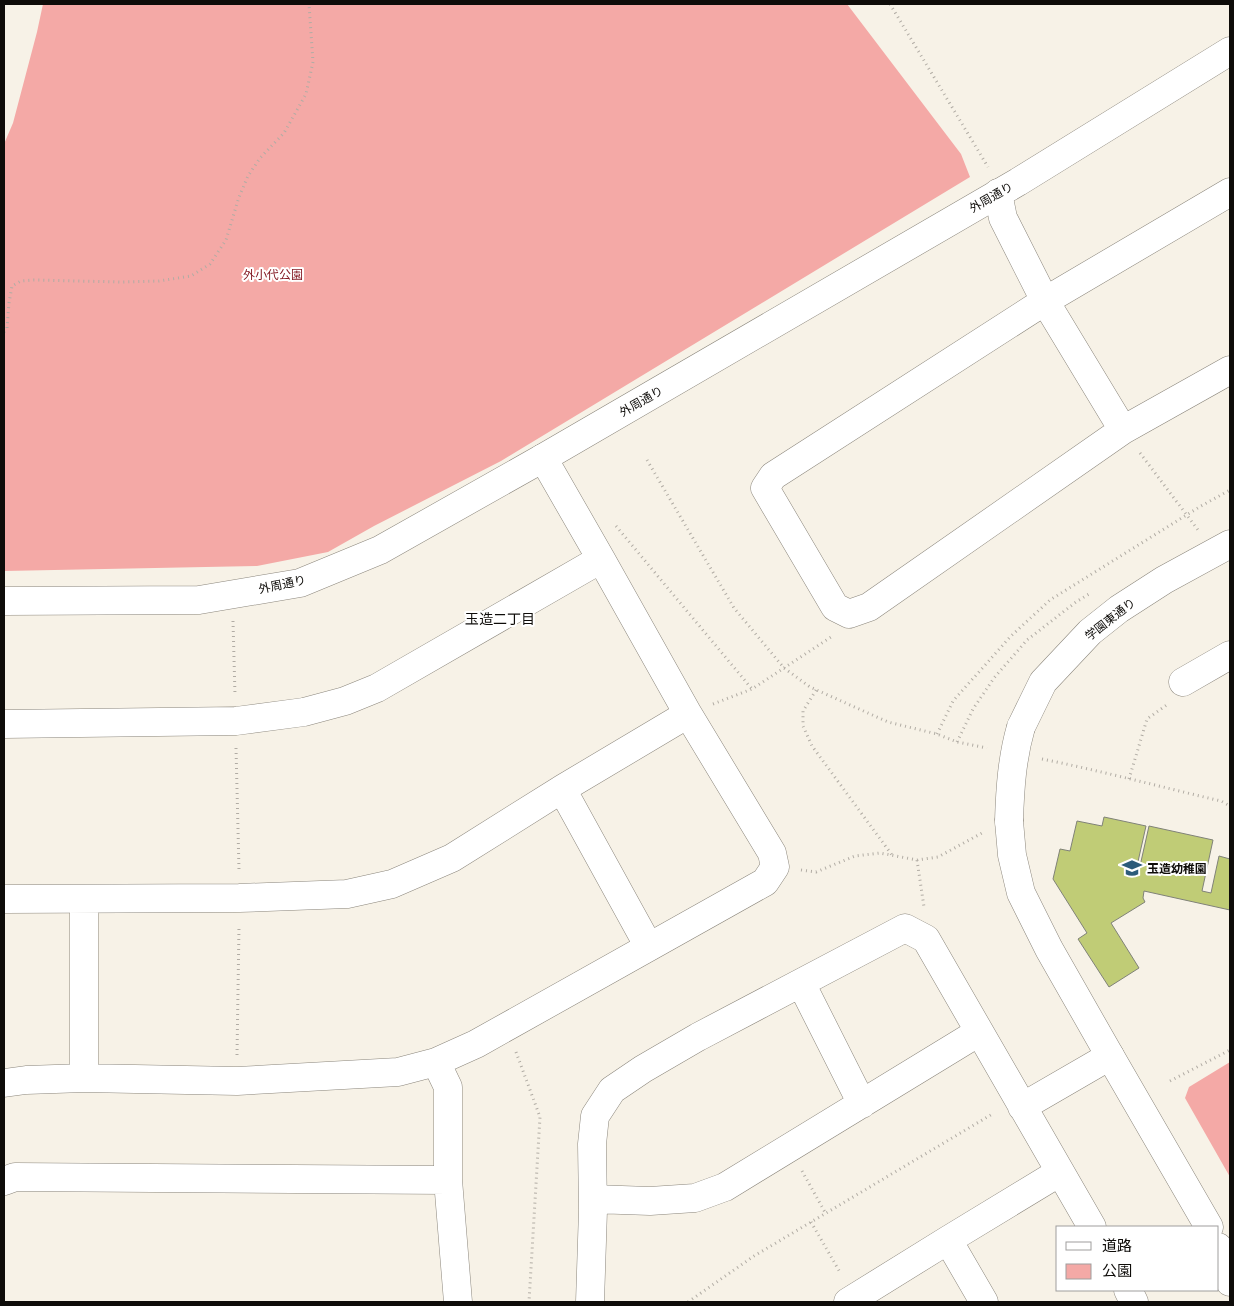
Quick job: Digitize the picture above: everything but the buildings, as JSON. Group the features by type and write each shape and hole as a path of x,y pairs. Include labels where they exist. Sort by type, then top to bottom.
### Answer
{"street":[{"name":"外周通り","path":"4,601 199,600 300,583 380,550 1018,182 1230,51"},
{"path":"998,192 1003,218 1045,301 1123,430"},
{"path":"1230,192 1045,301 772,476 765,488 835,607 850,614 869,607 1123,430 1230,370"},
{"path":"4,1083 26,1080 84,1078 237,1080 398,1072 436,1062 476,1044 765,882 775,867 772,853 688,714 542,458"},
{"name":"学園東通り","path":"1209,1226 1049,949 1021,893 1012,855 998,826 1011,781 1016,744 1021,727 1044,682 1090,632 1118,609 1164,580 1230,544"},
{"path":"4,724 236,721 304,712 345,701 377,688 601,559"},
{"path":"1183,682 1230,655"},
{"path":"4,899 239,898 347,894 392,884 452,858 688,714"},
{"path":"562,790 649,946"},
{"path":"84,899 84,1078"},
{"path":"590,1302 593,1199 592,1144 595,1116 612,1090 643,1069 698,1037 905,928 926,939 1091,1226"},
{"path":"801,983 862,1104"},
{"path":"593,1199 650,1201 695,1198 724,1187 979,1032"},
{"path":"1020,1103 1110,1056"},
{"path":"436,1062 448,1086 448,1180 458,1302"},
{"path":"852,1300 1060,1172"},
{"path":"4,1181 15,1177 448,1180"},
{"path":"948,1240 984,1302"},
{"path":"1219,1248 1230,1282"}],"path":[{"path":"4,332 7,328 12,286 21,281 121,282 159,280 191,276 210,264 226,240 239,197 248,176 260,158 284,133 306,94 313,62 309,4"},
{"path":"890,4 992,173 998,192"},
{"path":"1123,430 1199,532"},
{"path":"647,460 734,608 784,668 810,687 888,722 936,734 957,742 994,750"},
{"path":"936,734 953,702 1011,636 1050,600 1230,490"},
{"path":"612,521 752,689"},
{"path":"688,714 752,689 840,630 850,614"},
{"path":"233,615 239,898 237,1080"},
{"path":"816,690 803,711 803,726 812,746 892,855"},
{"path":"1129,779 1147,718"},
{"path":"1039,759 1221,800 1230,806"},
{"path":"775,867 816,872 855,856 880,853 917,860 938,857 998,826"},
{"path":"905,928 925,913 917,860"},
{"path":"504,1028 514,1048 540,1117 528,1302"},
{"path":"1170,1080 1230,1050"},
{"path":"688,1302 754,1256 1020,1103"},
{"path":"789,1148 826,1214"},
{"path":"811,1222 852,1300"}],"green space":[{"name":"外小代公園","path":"43,4 847,4 961,154 970,177 501,461 374,526 328,552 257,566 4,571 4,144 13,123"},
{"path":"1230,1062 1230,1177 1185,1098 1189,1087"}],"place":[{"name":"玉造幼稚園","path":"1132,868"}],"district":[{"name":"玉造二丁目","path":"500,618"}]}
